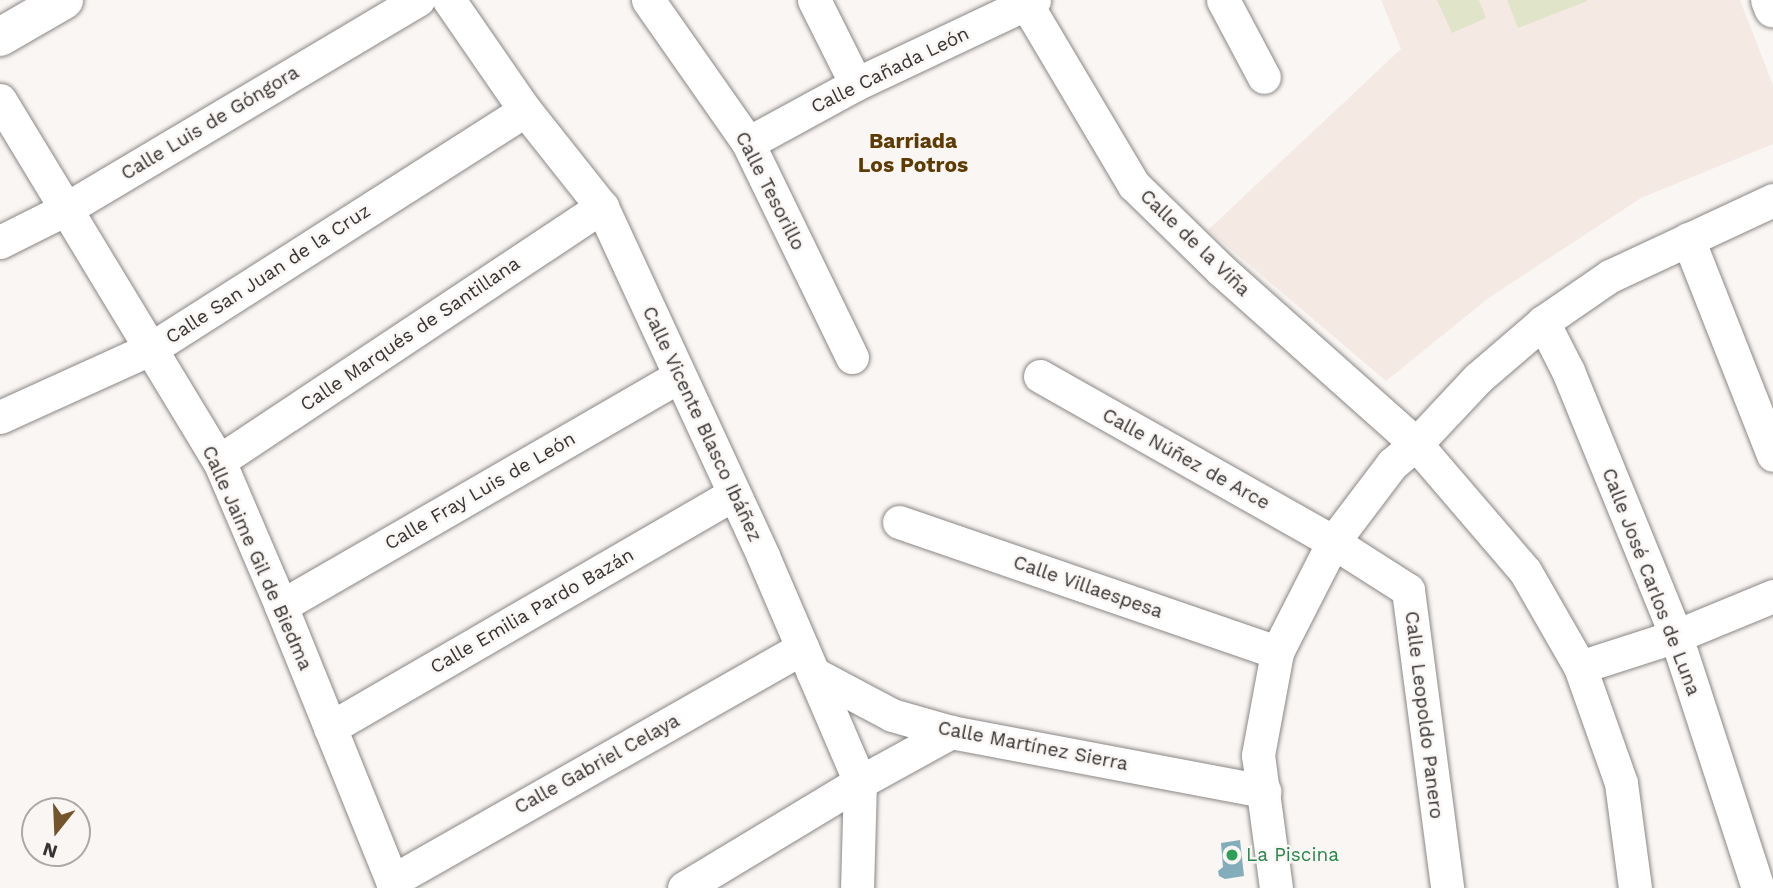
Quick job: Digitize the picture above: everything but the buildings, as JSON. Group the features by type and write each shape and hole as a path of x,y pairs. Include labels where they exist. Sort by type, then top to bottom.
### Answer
{"street":[{"path":"0,37 64,0"},
{"name":"Calle Luis de Góngora","path":"0,243 64,210 418,0"},
{"name":"Calle Vicente Blasco Ibáñez","path":"449,0 525,110 602,207 680,376 860,782 857,888"},
{"name":"Calle Tesorillo","path":"648,0 748,143 852,357"},
{"path":"814,0 856,84"},
{"path":"1223,0 1264,77"},
{"path":"1770,0 1773,8"},
{"name":"Calle Cañada León","path":"748,143 856,84 1028,1"},
{"name":"Calle de la Viña","path":"1028,1 1134,185 1221,270 1416,444 1525,571 1580,667 1621,783 1635,888"},
{"name":"Calle Jaime Gil de Biedma","path":"0,100 64,210 152,348 219,461 281,606 393,884"},
{"name":"Calle San Juan de la Cruz","path":"0,418 152,348 525,110"},
{"path":"1276,888 1258,755 1277,652 1333,542 1392,464 1416,444 1478,378 1543,322 1610,276 1773,200"},
{"name":"Calle Marqués de Santillana","path":"219,461 602,207"},
{"path":"1688,239 1773,455"},
{"name":"Calle José Carlos de Luna","path":"1543,322 1568,371 1676,636 1758,888"},
{"name":"Calle Fray Luis de León","path":"281,606 680,376"},
{"name":"Calle Núñez de Arce","path":"1040,376 1333,542"},
{"name":"Calle Emilia Pardo Bazán","path":"330,728 734,494"},
{"name":"Calle Villaespesa","path":"900,522 1277,652"},
{"name":"Calle Leopoldo Panero","path":"1333,542 1408,590 1447,888"},
{"path":"1580,667 1676,636 1773,596"},
{"name":"Calle Martínez Sierra","path":"808,661 892,715 951,732 1264,791"},
{"name":"Calle Gabriel Celaya","path":"393,884 808,661"},
{"path":"684,888 860,782 951,732"}],"shaded area":[{"path":"1381,0 1740,0 1773,85 1773,144 1641,198 1490,297 1386,381 1208,230 1401,49"}],"green space":[{"path":"1437,0 1479,0 1486,18 1452,33"},
{"path":"1507,0 1586,0 1587,1 1518,28"}],"water":[{"name":"La Piscina","path":"1240,840 1244,876 1225,879 1219,876 1218,871 1223,867 1221,843"}],"place":[{"name":"La Piscina","path":"1232,855"}],"district":[{"name":"Barriada Los Potros","path":"913,153"}]}
